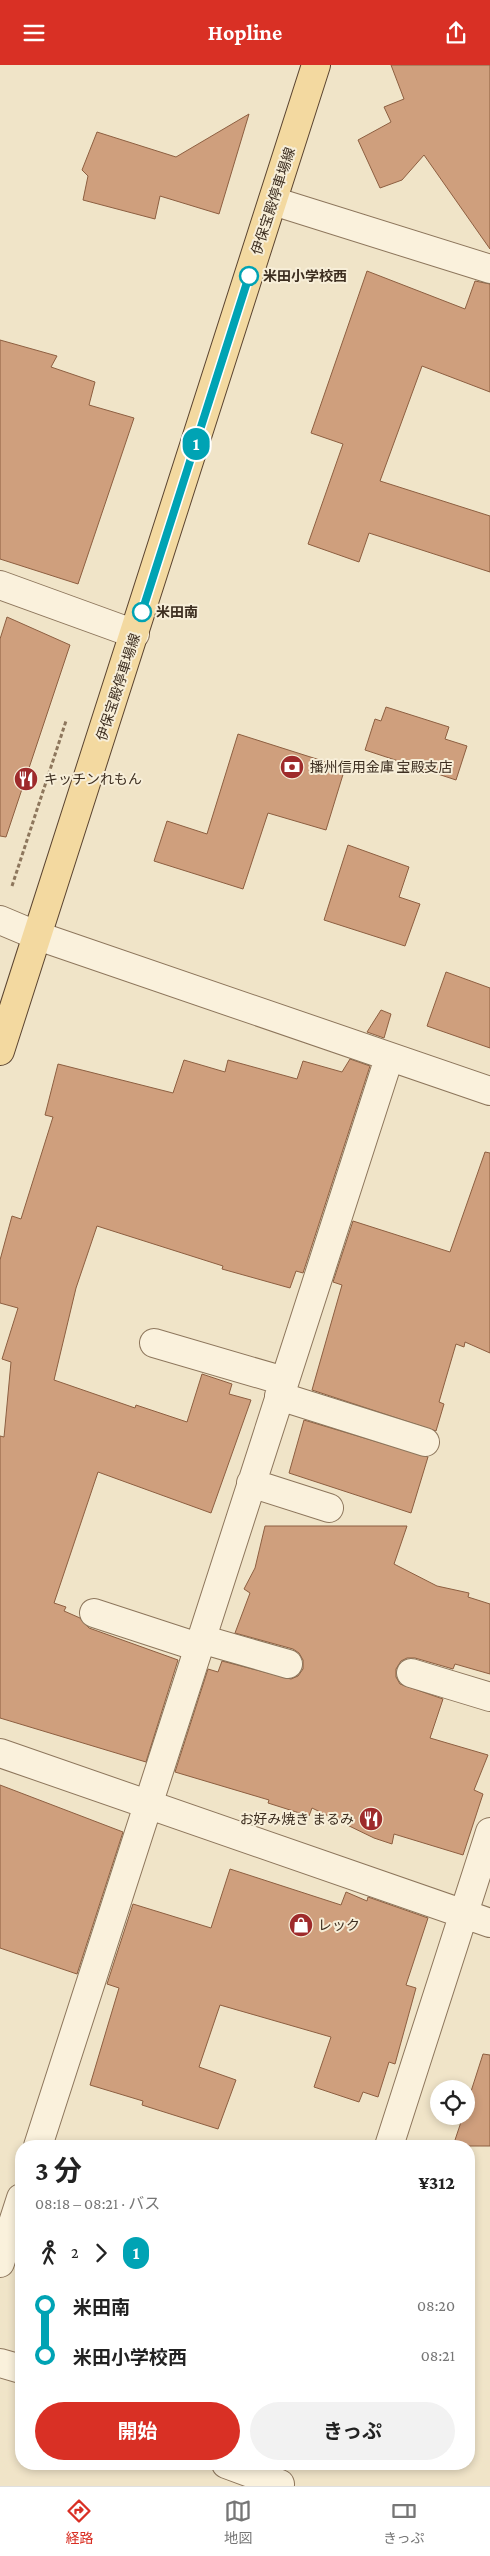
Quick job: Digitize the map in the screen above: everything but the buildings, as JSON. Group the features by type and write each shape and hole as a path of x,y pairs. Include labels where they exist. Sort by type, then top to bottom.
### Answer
{"main road":[{"name":"伊保宝殿停車場線","path":"0,1051 316,65"}],"street":[{"path":"273,201 490,269"},
{"path":"0,585 135,634"},
{"path":"0,920 38,936 490,1091"},
{"path":"40,2140 281,1388 390,1058"},
{"path":"154,1343 424,1442"},
{"path":"251,1483 329,1508"},
{"path":"94,1613 200,1643 288,1664"},
{"path":"411,1673 490,1697"},
{"path":"0,1753 490,1923"},
{"path":"391,2140 490,1833"},
{"path":"0,2263 15,2217"},
{"path":"0,2363 15,2367"},
{"path":"250,2470 281,2478"}],"bus line":[{"name":"1","path":"142,612 249,276"}],"place":[{"name":"米田小学校西","path":"249,276"},
{"name":"米田南","path":"142,612"},
{"name":"播州信用金庫 宝殿支店","path":"292,767"},
{"name":"キッチンれもん","path":"26,779"},
{"name":"お好み焼き まるみ","path":"371,1819"},
{"name":"レック","path":"301,1925"}]}
